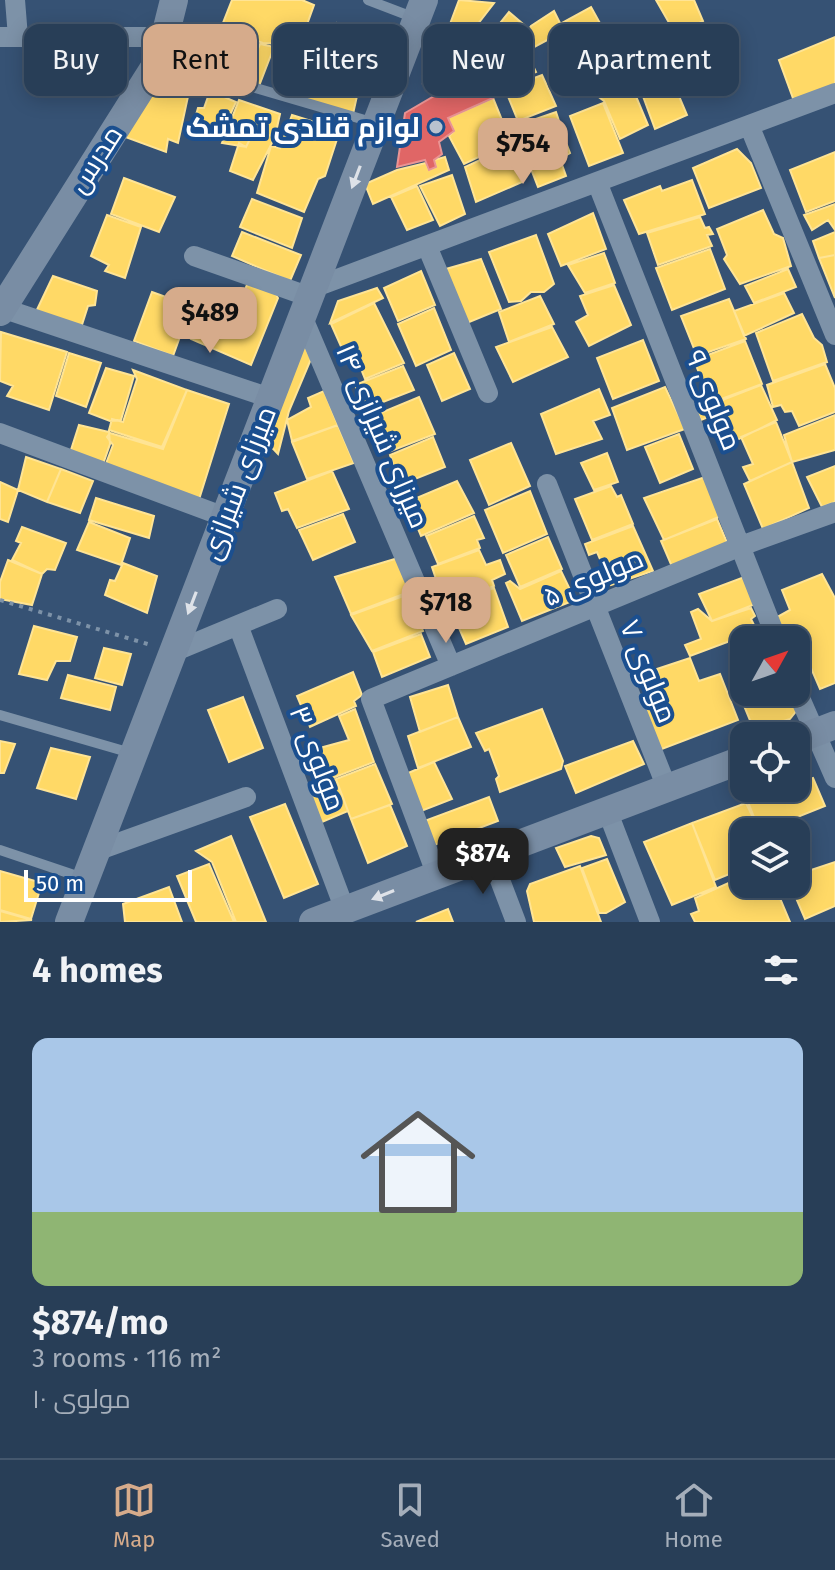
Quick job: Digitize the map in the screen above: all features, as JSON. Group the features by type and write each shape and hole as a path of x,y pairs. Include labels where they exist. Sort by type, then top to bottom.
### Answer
{"main road":[{"name":"مدرس","path":"168,24 174,0"},
{"name":"میرزای شیرازی","path":"69,922 421,9"},
{"name":"مدرس","path":"4,296 143,78"},
{"path":"313,922 730,764"}],"street":[{"path":"15,0 9,37 143,47"},
{"path":"194,256 308,300 427,246 835,93"},
{"path":"749,125 835,335"},
{"name":"مولوی ۹","path":"597,182 772,626"},
{"path":"427,246 488,393"},
{"path":"4,296 137,353 270,398"},
{"name":"میرزای شیرازی ۱۴","path":"308,300 451,666"},
{"path":"0,433 225,517"},
{"name":"مولوی ۷","path":"547,484 593,608 667,788"},
{"name":"مولوی ۵","path":"436,873 371,699 741,546 835,512"},
{"path":"173,652 277,609"},
{"name":"مولوی ۳","path":"238,625 345,910"},
{"path":"803,706 835,778"},
{"path":"96,851 246,797"},
{"path":"607,810 650,922"},
{"path":"490,854 516,922"}],"lane":[{"path":"368,0 421,9"},
{"path":"257,87 377,123"},
{"path":"0,715 133,753"},
{"path":"0,850 85,879"}],"path":[{"path":"0,600 173,652"}],"building: Homes":[{"path":"232,0 302,0 314,5 307,24 273,24 273,44 257,41 257,24 223,24"},
{"path":"459,0 494,3 478,24 450,24"},
{"path":"656,0 694,0 703,21 697,24 670,24"},
{"path":"591,7 600,24 562,24"},
{"path":"554,11 560,24 549,24 549,39 533,48 533,25"},
{"path":"509,12 523,24 499,24"},
{"path":"835,37 835,88 794,101 779,60"},
{"path":"260,44 273,47 259,86 257,85 257,51"},
{"path":"542,75 556,106 518,121 508,96 533,96 533,78"},
{"path":"144,96 188,96 178,143 168,139 166,152 120,135"},
{"path":"208,96 222,96 236,102 219,139 192,129 198,108 204,108"},
{"path":"303,96 357,96 353,114 302,100"},
{"path":"597,96 636,96 648,125 620,139 604,101"},
{"path":"643,96 679,96 687,115 655,129"},
{"path":"493,98 511,142 464,164 449,136 454,131 448,118"},
{"path":"239,100 280,114 275,137 254,131 246,147 222,143"},
{"path":"603,103 623,153 589,166 570,116"},
{"path":"556,112 566,142 532,156 518,125"},
{"path":"292,115 340,130 325,176 318,179 304,212 257,193 271,146 280,148"},
{"path":"254,131 275,137 253,180 230,171 239,143 246,147"},
{"path":"567,145 570,153 560,159 566,176 538,187 526,156 535,159"},
{"path":"506,148 522,182 476,202 465,167"},
{"path":"737,149 751,163 761,188 709,208 693,168"},
{"path":"835,152 835,201 806,212 790,170"},
{"path":"445,157 449,170 373,204 365,184 397,170 426,163 429,170 436,167 434,160"},
{"path":"452,175 465,214 440,226 420,186"},
{"path":"124,178 175,197 159,232 111,214"},
{"path":"692,180 705,214 639,234 624,200 660,186 662,191"},
{"path":"417,186 433,220 407,230 391,197"},
{"path":"252,199 302,218 292,248 240,227"},
{"path":"835,204 835,230 828,220 812,230 804,215"},
{"path":"763,210 774,234 783,238 791,266 740,284 724,259 727,255 717,229"},
{"path":"593,213 606,249 561,266 548,234"},
{"path":"107,215 141,227 125,278 105,271 109,265 91,256"},
{"path":"700,217 705,228 709,227 713,234 707,235 712,246 658,265 647,233"},
{"path":"242,232 301,255 290,281 232,256"},
{"path":"835,232 835,255 819,258 813,241"},
{"path":"536,235 554,284 544,292 531,292 521,301 509,302 489,252"},
{"path":"710,249 725,289 672,310 656,268"},
{"path":"604,253 615,283 585,293 568,265"},
{"path":"835,255 835,298 819,258"},
{"path":"481,259 501,309 462,325 439,271"},
{"path":"788,269 796,287 754,303 745,286"},
{"path":"421,271 435,305 398,321 384,288"},
{"path":"53,276 97,291 95,305 88,306 80,331 34,316"},
{"path":"250,278 272,288 278,298 251,365 191,339 200,312 220,321 229,299 240,301"},
{"path":"614,285 631,325 589,346 576,322 588,315 580,296"},
{"path":"377,288 383,298 330,323 338,301"},
{"path":"152,292 191,306 173,356 134,341"},
{"path":"784,293 794,313 744,336 734,311"},
{"path":"540,296 554,324 509,342 499,312"},
{"path":"729,299 746,339 697,356 681,316"},
{"path":"374,303 404,363 365,379 359,364 349,352 344,353 331,324"},
{"path":"434,308 451,350 416,366 398,324"},
{"path":"802,314 814,338 822,345 827,362 773,381 756,333"},
{"path":"552,327 568,357 513,382 496,347"},
{"path":"1,332 67,352 49,410 7,396 13,386 0,381"},
{"path":"299,335 311,359 289,411 278,454 261,436"},
{"path":"643,340 659,381 613,399 597,358"},
{"path":"745,341 762,384 716,401 708,396 694,360"},
{"path":"69,353 101,363 86,407 56,396"},
{"path":"454,353 470,389 442,401 427,365"},
{"path":"825,364 835,388 835,412 799,426 792,411 785,412 781,405 773,407 767,385"},
{"path":"403,366 414,390 365,409 355,385"},
{"path":"106,368 134,376 121,420 110,421 89,413"},
{"path":"133,370 187,390 162,447 109,430 112,419 123,422 137,379"},
{"path":"761,385 777,420 739,439 721,435 713,415 701,420 693,405 706,399 715,403"},
{"path":"665,387 685,429 627,450 612,408"},
{"path":"599,389 610,415 593,421 602,439 556,454 541,414"},
{"path":"187,390 229,404 197,506 104,469 113,445 107,437 110,433 163,449"},
{"path":"324,391 338,425 292,441 287,420 311,407 308,398"},
{"path":"419,397 435,434 391,451 378,414"},
{"path":"835,415 835,450 792,462 784,435"},
{"path":"776,422 792,462 750,481 743,467 753,464 741,437"},
{"path":"79,425 109,432 110,444 102,467 69,456"},
{"path":"338,425 354,463 307,479 292,442"},
{"path":"679,434 693,469 660,483 645,447"},
{"path":"433,437 445,467 400,485 390,455"},
{"path":"511,443 530,486 489,505 470,460"},
{"path":"607,453 618,482 594,490 581,463"},
{"path":"26,457 61,469 47,502 18,490"},
{"path":"792,462 809,508 763,529 744,484"},
{"path":"835,466 835,502 822,507 807,477"},
{"path":"61,469 93,481 80,513 47,502"},
{"path":"332,471 349,509 297,528 288,509 282,511 275,493"},
{"path":"708,476 726,514 664,540 644,498"},
{"path":"457,481 474,513 421,536 407,502"},
{"path":"0,482 18,490 8,522 0,519"},
{"path":"611,486 617,497 621,495 633,524 592,540 575,499"},
{"path":"530,491 547,534 503,553 485,510"},
{"path":"96,498 154,516 149,538 89,520"},
{"path":"343,514 355,542 313,560 299,530"},
{"path":"474,516 484,538 477,540 480,548 438,564 426,536"},
{"path":"717,519 729,547 673,569 661,541"},
{"path":"89,522 130,538 121,565 77,550"},
{"path":"633,526 653,571 611,585 597,552 589,555 585,544"},
{"path":"22,527 66,543 55,570 47,569 42,574 12,560 21,543 16,541"},
{"path":"548,537 562,569 520,587 506,555"},
{"path":"479,550 486,565 500,560 505,574 492,580 494,586 445,606 432,567"},
{"path":"398,558 409,592 351,614 335,577"},
{"path":"8,560 42,574 32,605 0,599 0,582"},
{"path":"123,563 157,576 147,613 105,595 110,580 115,581"},
{"path":"561,571 575,600 522,621 506,583 510,581 520,589"},
{"path":"822,574 835,598 835,683 820,689 810,666 810,626 772,626 770,621 790,610 782,590"},
{"path":"747,576 758,603 712,621 699,594"},
{"path":"494,588 508,627 466,644 449,605"},
{"path":"409,594 423,631 372,651 351,615"},
{"path":"751,608 755,616 751,619 754,626 730,626 730,641 690,656 685,645 701,639 691,612 698,609 712,621"},
{"path":"34,626 77,637 70,661 56,661 47,680 19,674"},
{"path":"421,634 430,657 382,677 373,652"},
{"path":"104,648 131,654 122,685 95,678"},
{"path":"690,658 699,681 720,674 738,720 654,752 636,705 663,692 657,669"},
{"path":"353,672 362,695 354,701 356,706 310,727 297,696"},
{"path":"68,675 116,687 110,710 61,698"},
{"path":"448,685 458,717 420,732 410,697"},
{"path":"243,697 263,748 229,762 208,710"},
{"path":"744,706 796,706 797,710 790,719 780,722 751,722"},
{"path":"355,709 374,762 325,781 316,749 349,740 339,716"},
{"path":"542,709 563,761 561,769 500,792 496,779 499,776 489,749 485,751 476,733"},
{"path":"458,717 471,747 418,768 408,736"},
{"path":"0,741 15,744 4,773 0,773"},
{"path":"633,741 644,764 576,793 565,766"},
{"path":"51,748 90,757 76,799 37,788"},
{"path":"434,762 452,799 416,813 401,776"},
{"path":"375,764 392,804 351,819 336,779"},
{"path":"813,778 825,806 795,818 754,818 748,802 810,802 810,779"},
{"path":"336,779 348,811 315,825 303,792"},
{"path":"489,797 498,821 429,847 419,823"},
{"path":"746,803 753,818 730,818 730,874 715,880 692,823"},
{"path":"285,804 318,884 284,898 250,817"},
{"path":"390,805 407,846 368,863 351,819"},
{"path":"692,823 716,887 672,905 644,842"},
{"path":"231,836 266,922 236,922 212,862 196,851"},
{"path":"591,836 599,838 606,855 565,867 556,848"},
{"path":"607,859 625,902 606,913 599,913 582,868"},
{"path":"835,862 835,906 805,919 796,898 810,898 810,870"},
{"path":"209,864 234,922 196,922 177,876"},
{"path":"580,866 601,922 534,922 527,891 530,884"},
{"path":"0,871 42,883 31,919 0,910"},
{"path":"730,882 730,898 780,898 790,922 695,922 691,914 699,911 695,898"},
{"path":"169,887 182,922 125,922 123,904"},
{"path":"448,909 453,922 416,922"},
{"path":"0,911 32,920 0,922"}],"building: Shops":[{"path":"434,96 493,98 448,118 454,131 439,142 442,154 434,160 436,167 429,170 425,160 397,167 405,113"}],"place":[{"name":"لوازم قنادی تمشک","path":"436,127"}]}
